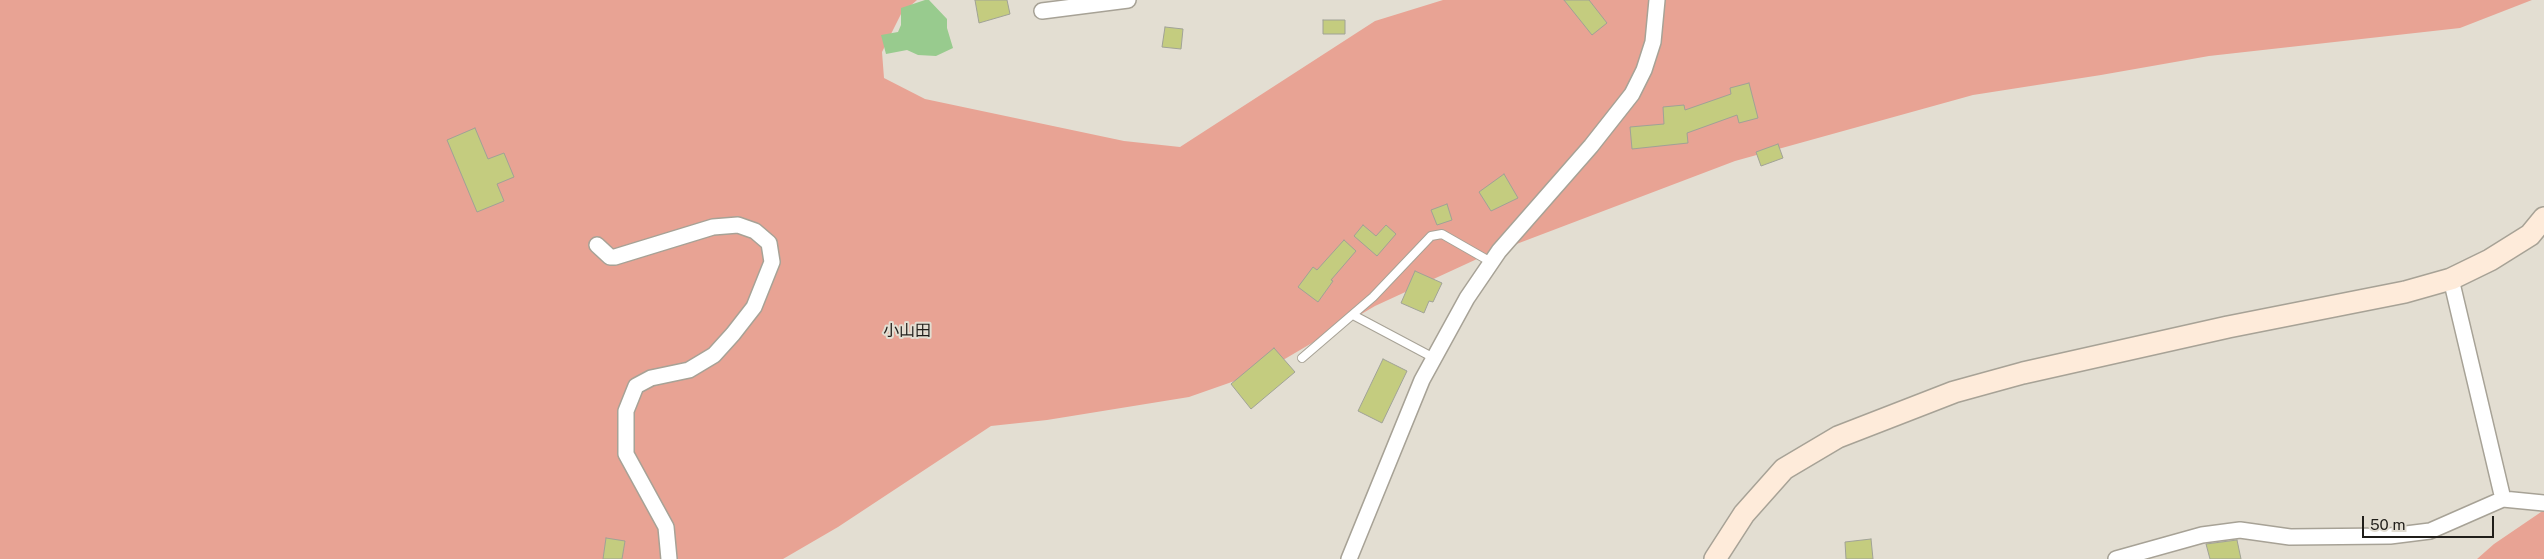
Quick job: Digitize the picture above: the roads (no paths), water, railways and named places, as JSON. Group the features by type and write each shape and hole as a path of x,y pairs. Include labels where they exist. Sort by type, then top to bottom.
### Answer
{"street":[{"path":"1042,11 1128,0"},
{"path":"1349,559 1422,380 1467,298 1491,262 1591,146 1632,94 1644,70 1653,42 1656,0"},
{"path":"1715,559 1744,514 1784,469 1838,437 1945,396 2022,374 2228,327 2405,292 2451,279 2490,260 2530,235 2544,218"},
{"path":"597,244 610,257 615,257 713,227 738,225 755,231 769,243 772,262 754,307 733,334 714,355 689,370 652,378 636,386 626,411 626,454 666,527 669,559"},
{"path":"2451,279 2504,499"},
{"path":"2116,559 2202,535 2240,530 2290,537 2390,536 2430,531 2504,499 2544,503"}],"lane":[{"path":"1302,358 1373,297 1431,236 1442,234 1491,262"},
{"path":"1352,315 1434,358"}],"district":[{"name":"小山田","path":"907,331"}]}
